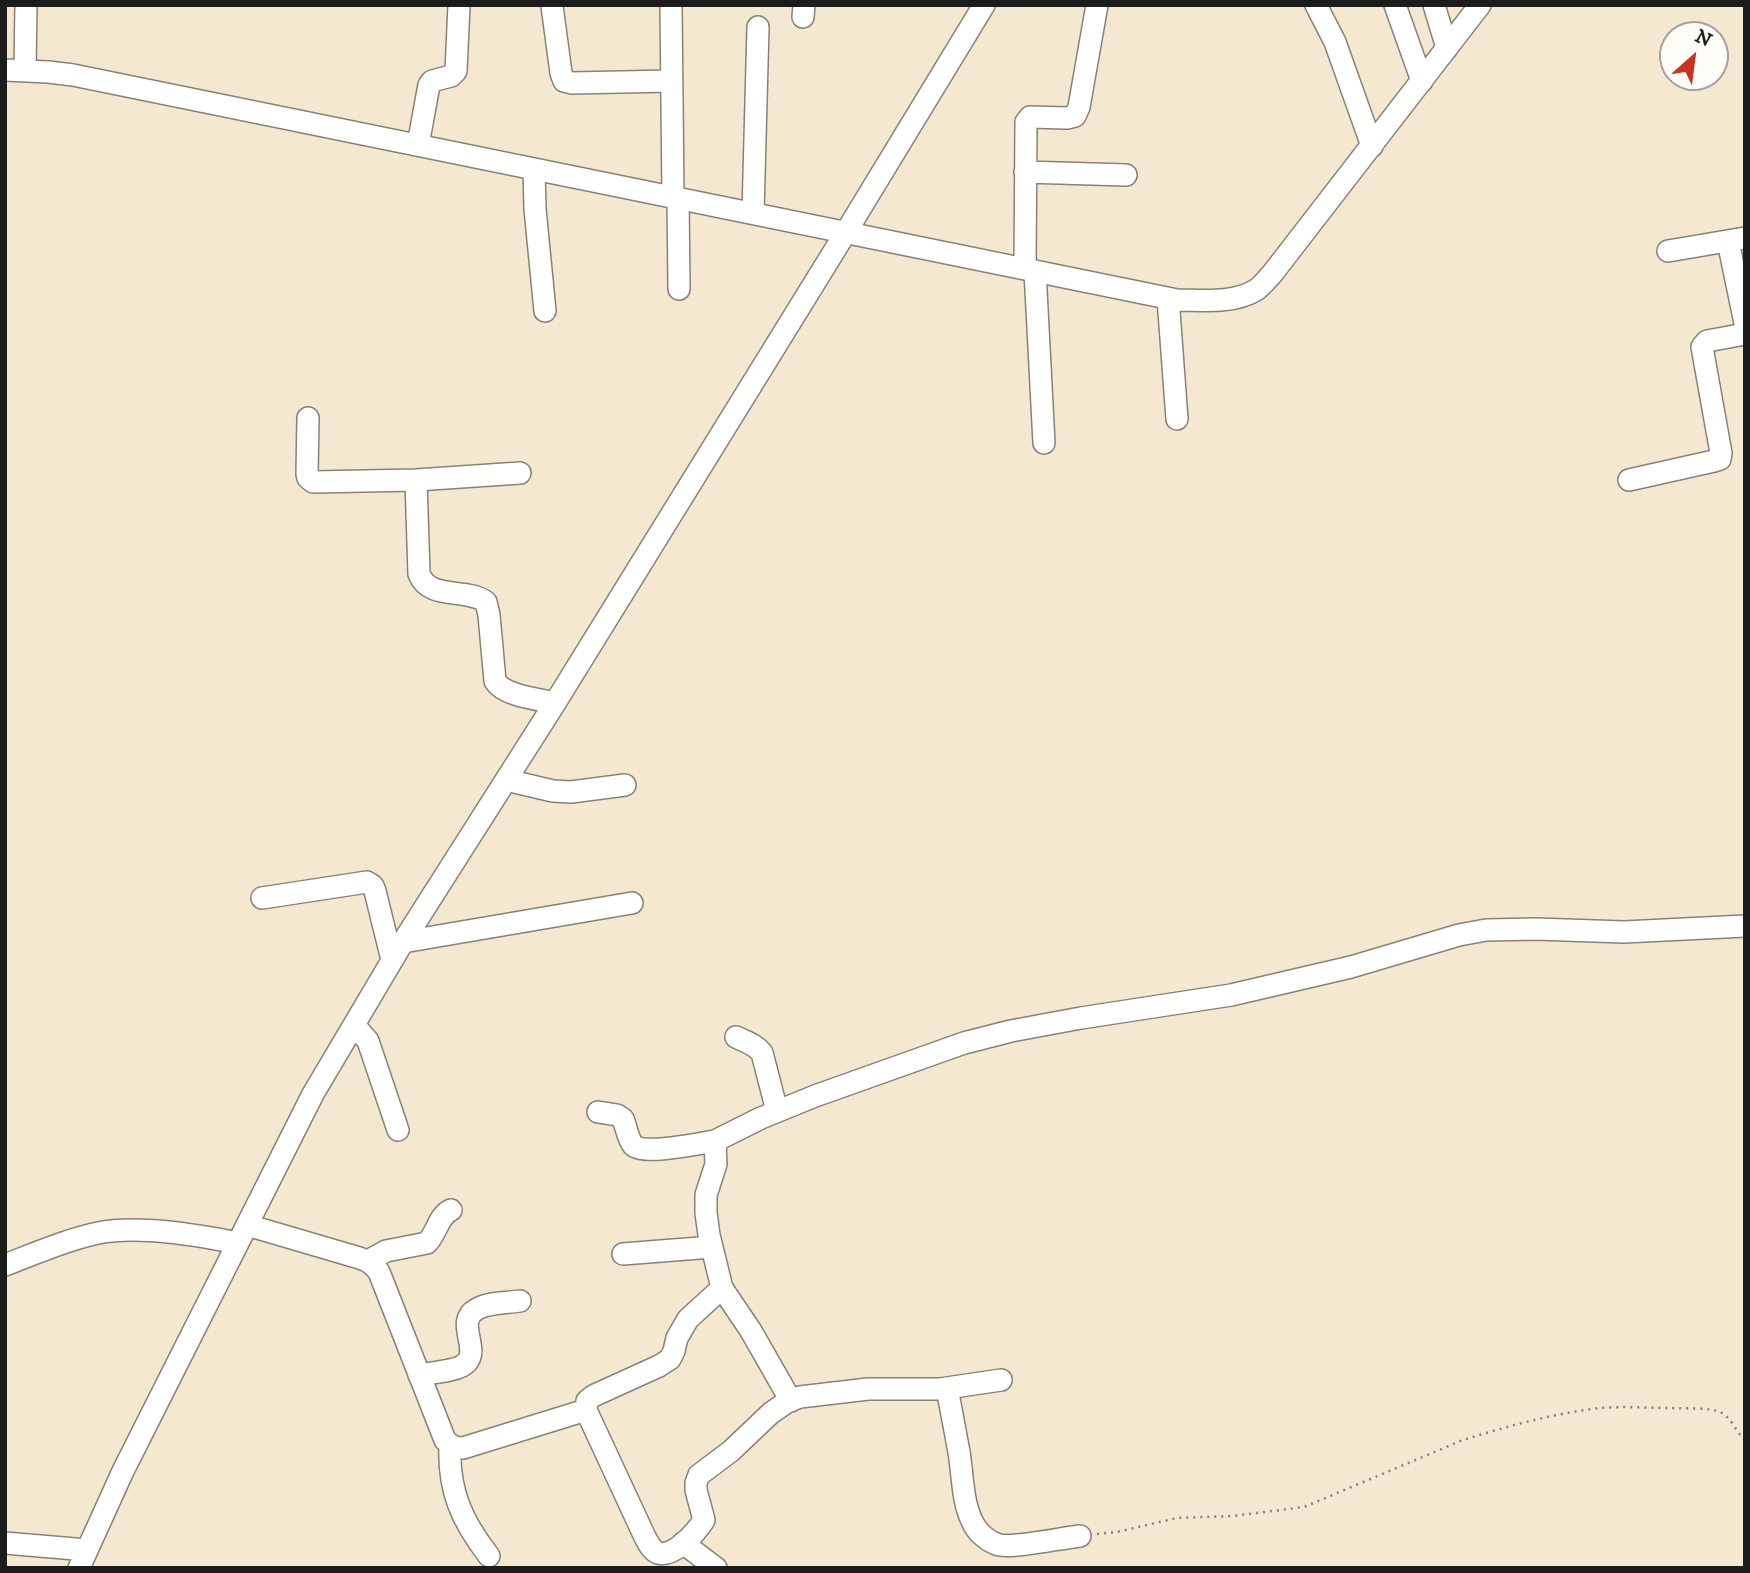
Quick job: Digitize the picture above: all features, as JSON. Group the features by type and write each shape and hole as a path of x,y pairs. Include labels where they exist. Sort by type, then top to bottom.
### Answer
{"street":[{"path":"26,5 15,70 73,75 418,145 535,176 677,204 753,213 1168,303 1177,300 1240,297 1257,289 1290,252 1480,5"},
{"path":"418,145 429,85 437,78 454,74 458,67 459,5"},
{"path":"671,5 671,81 679,289"},
{"path":"5,1543 83,1559 123,1471 313,1094 398,951 555,703 984,5"},
{"path":"1044,443 1025,172 1027,119 1072,117 1077,112 1097,5"},
{"path":"1316,5 1335,42 1372,146"},
{"path":"1395,5 1422,81"},
{"path":"1434,5 1447,48"},
{"path":"552,6 564,81 671,81"},
{"path":"753,213 758,27"},
{"path":"1025,172 1126,174"},
{"path":"535,176 535,209 545,311"},
{"path":"1668,251 1736,240 1745,323"},
{"path":"1168,303 1177,419"},
{"path":"1629,480 1720,459 1702,347 1707,341 1745,334"},
{"path":"308,418 307,474 313,482 416,480 520,473"},
{"path":"416,480 419,575 422,583 436,590 486,602 495,681 498,686 555,703"},
{"path":"506,780 553,791 572,792 625,785"},
{"path":"262,898 367,882 373,886 398,951"},
{"path":"398,951 632,903"},
{"path":"598,1112 620,1116 632,1144 638,1148 668,1148 715,1141 815,1096 964,1043 1010,1031 1231,995 1351,967 1459,935 1486,930 1623,932 1745,926"},
{"path":"354,1026 368,1041 398,1130"},
{"path":"736,1037 751,1043 762,1054 777,1111"},
{"path":"715,1141 716,1164 706,1195 706,1213 722,1288 751,1331 791,1401"},
{"path":"368,1261 386,1251 427,1243 442,1218 452,1210"},
{"path":"5,1265 68,1241 100,1233 131,1231 243,1234 368,1261 379,1272 445,1440 450,1446 463,1448 586,1410"},
{"path":"623,1254 712,1247"},
{"path":"722,1288 688,1319 677,1338 670,1359 587,1401 586,1410 632,1513 652,1549 658,1553 674,1550 699,1528 704,1520 696,1490 699,1475 731,1451 771,1413 791,1401 868,1389 947,1388 1001,1380"},
{"path":"419,1375 460,1367 467,1363 470,1356 467,1321 471,1312 484,1306 520,1301"},
{"path":"947,1388 966,1500 976,1529 988,1540 1000,1545 1080,1536"},
{"path":"450,1446 451,1482 458,1502 475,1539 489,1556"},
{"path":"683,1543 716,1568"}],"path":[{"path":"1080,1536 1117,1532 1177,1518 1233,1516 1304,1507 1463,1440 1586,1410 1664,1408 1718,1411 1726,1415 1745,1440"}]}
